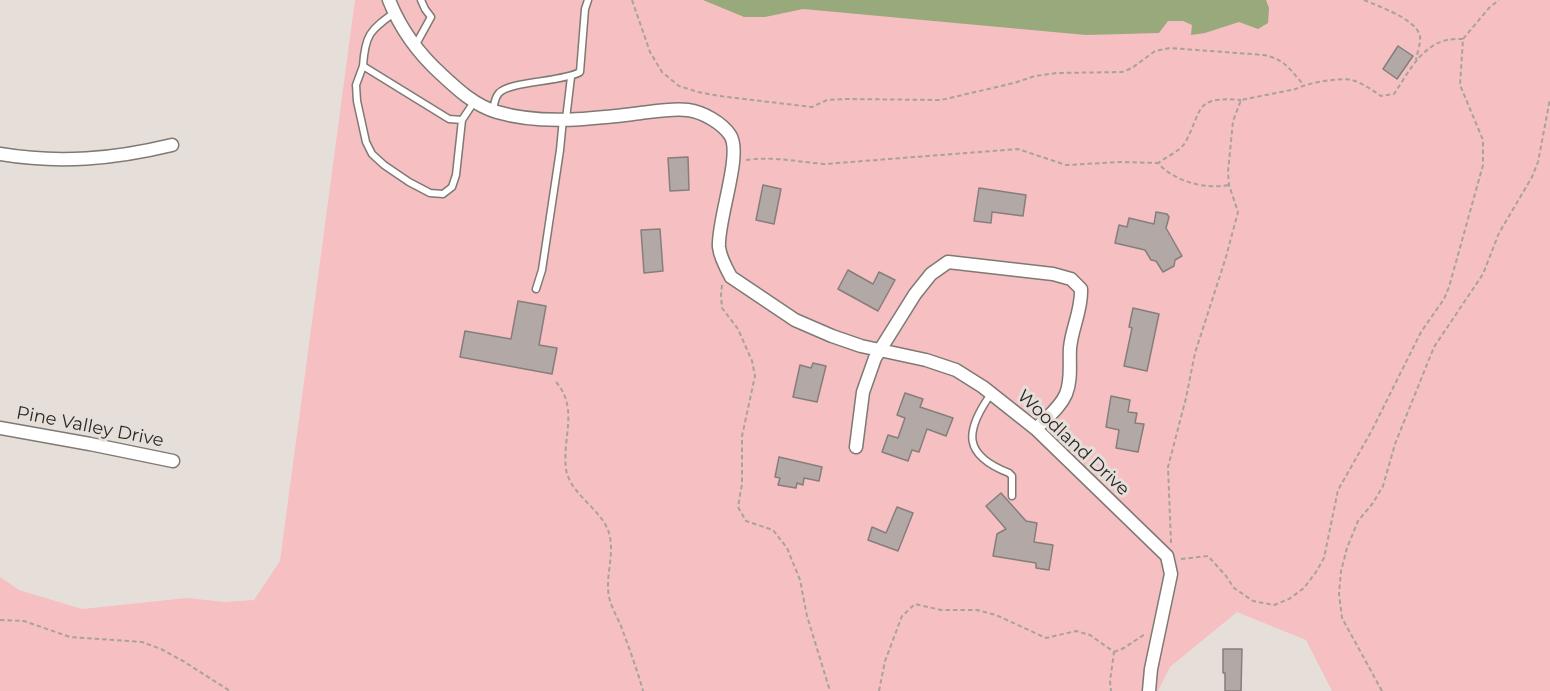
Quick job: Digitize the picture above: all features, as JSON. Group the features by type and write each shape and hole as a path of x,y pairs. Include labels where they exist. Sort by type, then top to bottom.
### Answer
{"street":[{"path":"388,0 415,46 429,63 474,102 493,111 527,118 565,119 671,109 690,110 703,114 720,124 733,140 733,162 720,227 719,248 725,267"},
{"path":"0,154 53,160 96,159 133,155 172,145"},
{"path":"856,447 863,392 872,365 915,294 931,274 948,262 1053,274 1071,279 1081,290 1081,304 1073,326 1067,392 1062,402 1036,429"},
{"name":"Woodland Drive","path":"725,267 731,277 795,320 832,336 880,350 910,355 956,370 992,394 1036,429 1167,556 1171,574 1151,669 1149,691"},
{"name":"Pine Valley Drive","path":"0,428 173,461"}],"lane":[{"path":"415,46 431,17 421,0"},
{"path":"493,111 496,95 504,88 571,77 580,72 585,9 588,0"},
{"path":"394,13 372,29 364,48 363,66 356,86 366,142 372,154 392,171 430,193 443,194 452,187 456,175 462,120 474,102"},
{"path":"363,66 449,118 462,120"},
{"path":"536,289 542,270 571,77"},
{"path":"992,394 975,424 973,446 984,461 1012,476 1012,496"}],"path":[{"path":"632,0 650,52 662,72 679,86 719,96 812,107 827,100 845,99 941,100 1046,75 1122,72 1132,68 1155,51 1170,48 1278,58 1289,66 1303,84"},
{"path":"1364,0 1405,19 1416,27 1420,39 1416,60"},
{"path":"1178,559 1208,556 1234,588 1253,601 1274,605 1289,599 1304,588 1316,573 1324,558 1338,490 1371,432 1421,332 1444,299 1483,165 1483,140 1460,84 1462,39 1498,0"},
{"path":"733,162 768,158 825,165 1018,149 1066,165 1120,162 1158,163 1184,146 1200,108 1209,101 1241,100 1296,88 1303,84 1349,79 1361,83 1381,96 1394,94 1416,60 1430,48 1444,40 1462,39"},
{"path":"1382,691 1342,618 1339,594 1341,571 1347,548 1358,520 1373,503 1383,486 1395,444 1434,347 1483,274 1499,233 1532,177 1538,162 1550,99"},
{"path":"1172,550 1168,467 1195,353 1238,212 1229,185 1232,129 1241,100"},
{"path":"1158,163 1165,171 1199,184 1215,188 1229,185"},
{"path":"725,267 721,295 722,308 738,329 752,361 755,376 742,436 742,484 738,507 746,521 773,530 787,548 800,580 810,630 830,691"},
{"path":"556,382 563,391 570,421 566,450 567,472 574,488 605,524 609,534 611,544 609,597 643,691"},
{"path":"879,691 885,661 902,616 915,604 940,610 977,610 996,615 1046,638 1076,631 1090,635 1114,652"},
{"path":"0,620 24,621 70,637 142,642 183,661 230,691"},
{"path":"1114,652 1145,634 1158,636"},
{"path":"1110,691 1114,652"}],"shaded area":[{"path":"355,0 1550,0 1550,691 1332,691 1306,640 1237,612 1170,667 1158,691 0,691 0,577 19,590 82,609 187,598 225,602 254,600 280,561"},
{"path":"703,0 1266,0 1269,8 1268,23 1258,29 1239,22 1191,35 1192,25 1183,21 1168,21 1159,33 1086,35 803,9 765,17 744,17"}],"building":[{"path":"1398,46 1413,56 1397,79 1383,69"},
{"path":"688,157 689,190 670,191 668,158"},
{"path":"763,185 781,189 774,224 756,220"},
{"path":"979,188 1026,195 1023,216 992,212 991,223 974,221"},
{"path":"1156,212 1167,214 1169,217 1166,228 1182,256 1175,260 1174,266 1163,272 1145,250 1115,243 1119,225 1127,227 1129,218 1154,224"},
{"path":"660,229 663,271 644,273 641,230"},
{"path":"848,270 873,284 879,272 895,280 878,311 838,289"},
{"path":"518,301 546,306 539,345 557,348 552,374 460,357 465,331 511,339"},
{"path":"1133,308 1159,314 1147,371 1124,366 1132,328 1129,327"},
{"path":"813,363 826,366 817,402 793,397 800,365 811,368"},
{"path":"905,393 923,399 920,407 953,418 946,436 927,429 919,452 912,450 908,461 882,452 888,435 898,438 905,418 897,415"},
{"path":"1111,396 1130,400 1128,412 1137,413 1135,423 1144,424 1138,452 1116,448 1119,430 1106,427"},
{"path":"779,457 822,467 819,481 804,478 803,485 797,483 796,488 778,485 780,478 775,477"},
{"path":"1001,493 1026,521 1037,523 1034,542 1053,545 1049,570 1036,568 1036,563 993,556 997,534 1006,529 986,506"},
{"path":"897,507 913,513 898,551 868,540 872,527 886,533"},
{"path":"1223,649 1242,649 1241,691 1225,691"}]}
